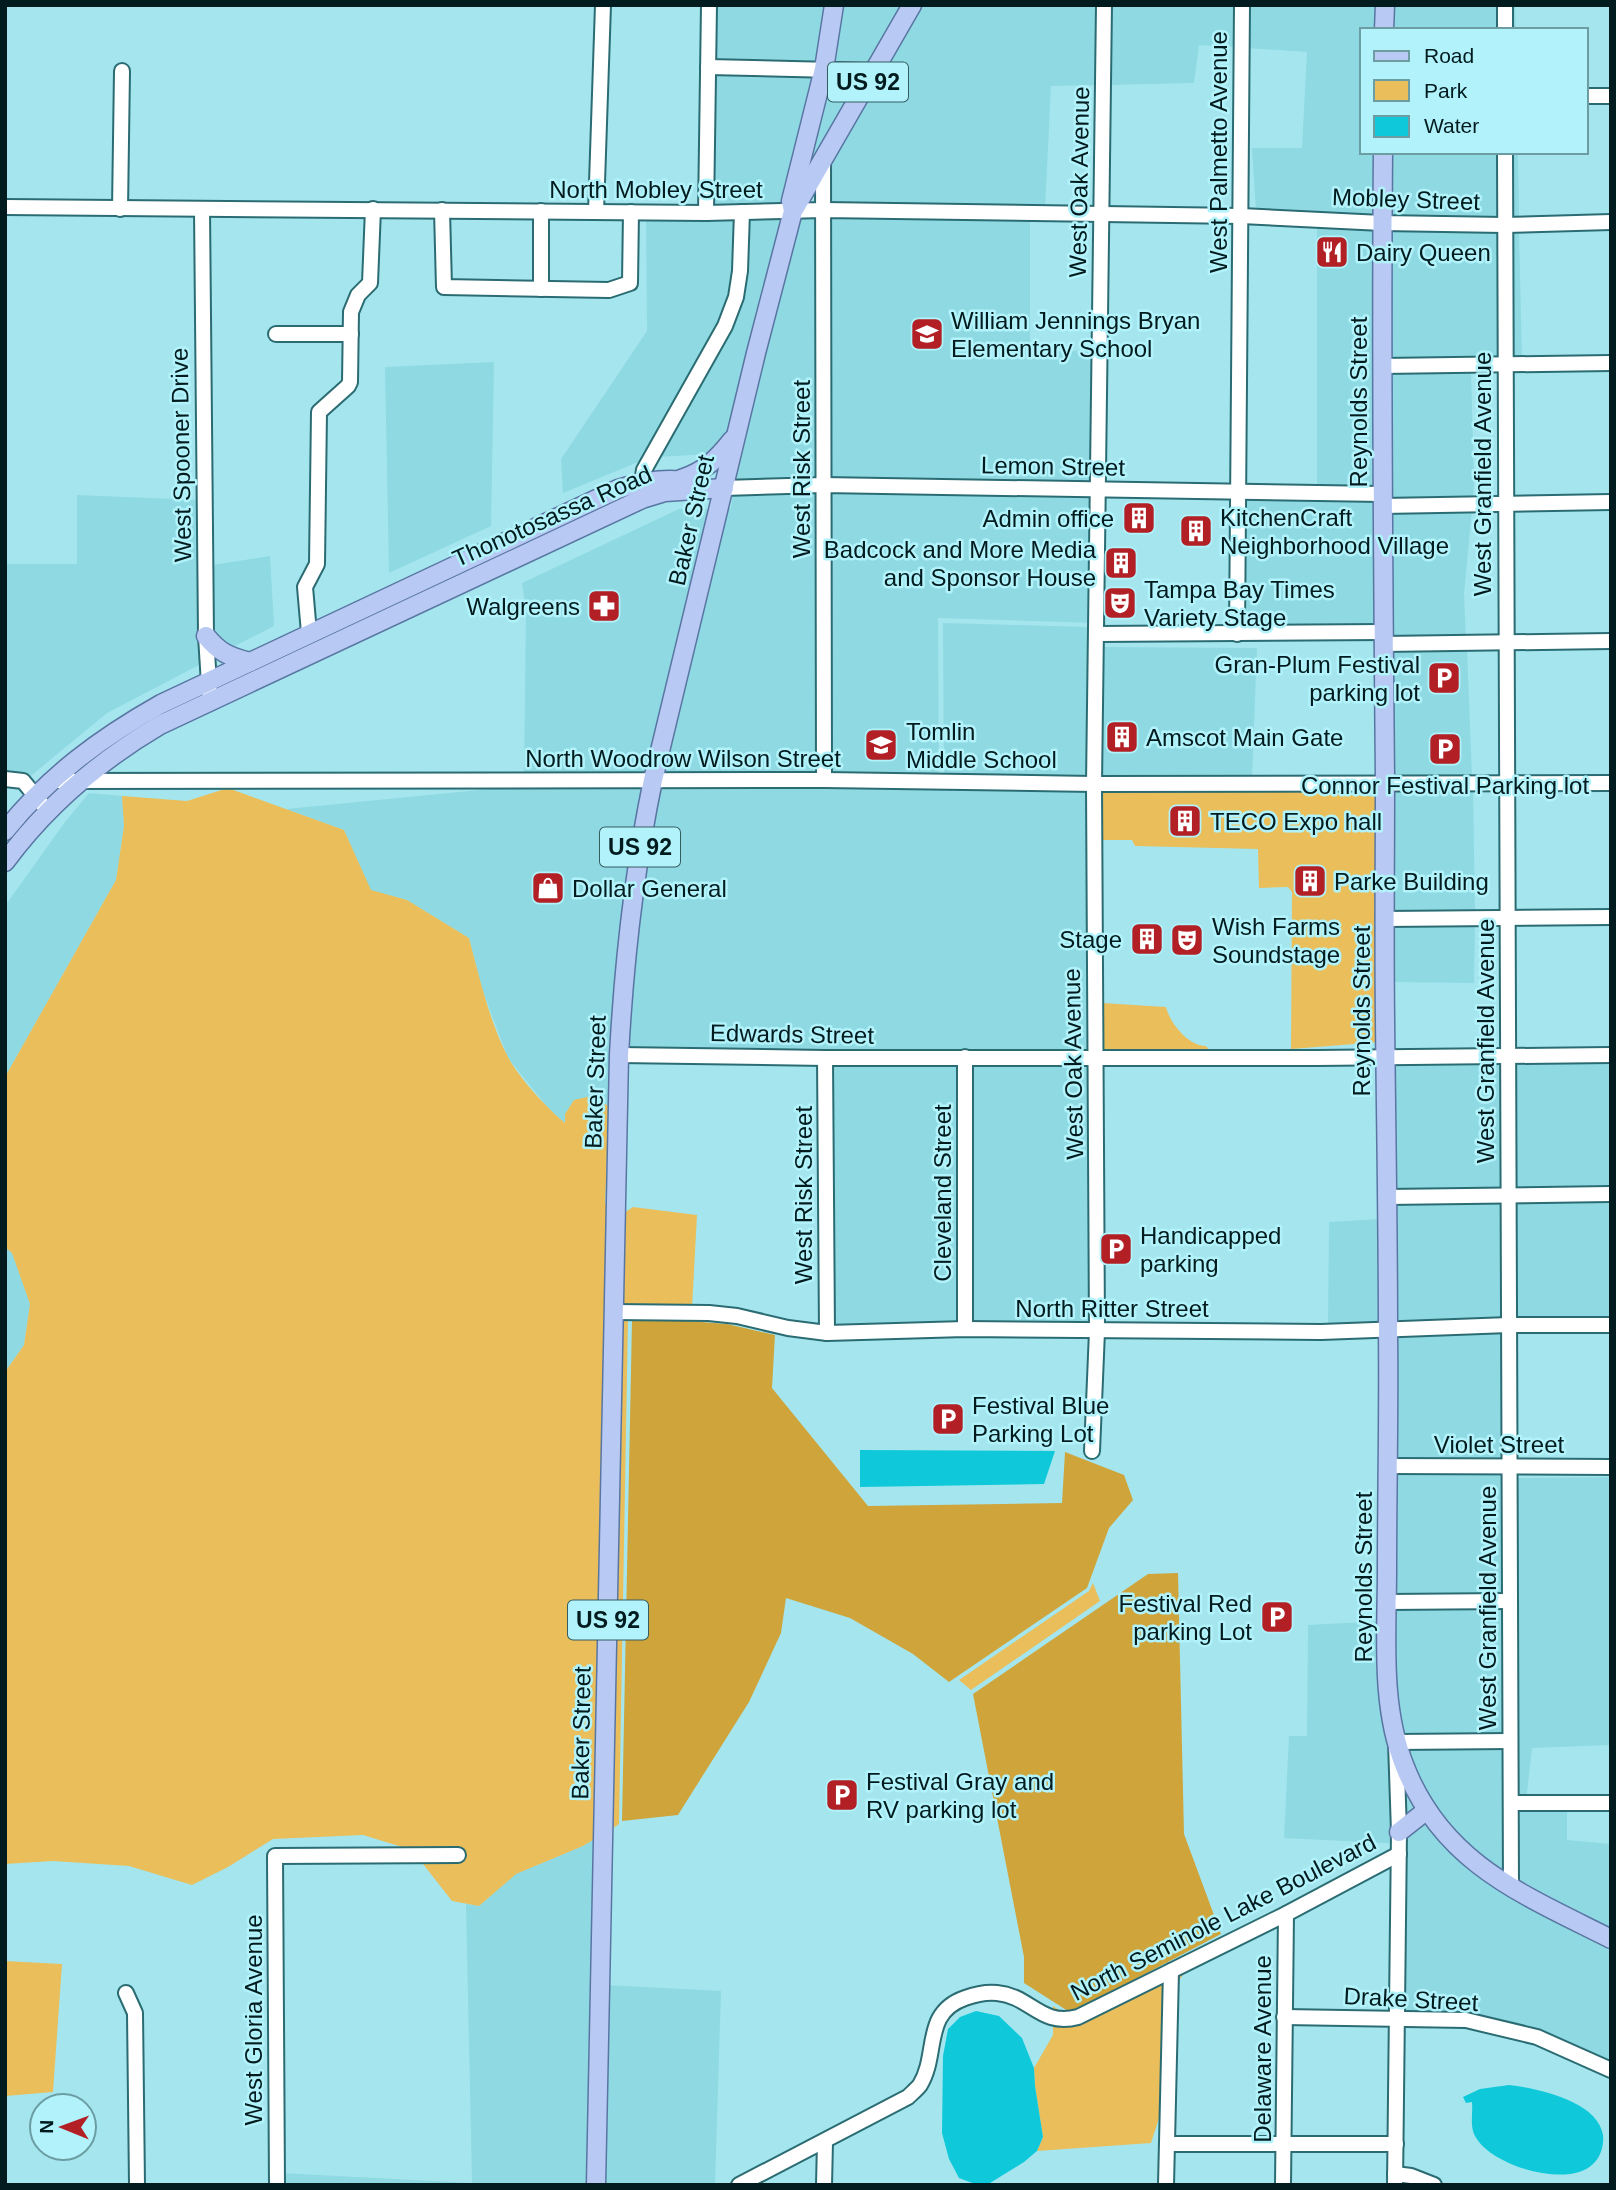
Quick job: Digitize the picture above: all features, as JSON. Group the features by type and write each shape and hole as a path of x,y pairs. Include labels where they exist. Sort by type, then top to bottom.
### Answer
{"main road":[{"name":"Baker Street","path":"596,2185 619,1055 629,916 653,780 793,211 791,201 824,69 834,5"},
{"name":"US 92","path":"793,211 799,205 823,158 912,5"},
{"path":"1384,28 1385,5"},
{"name":"Reynolds Street","path":"1383,154 1387,1681 1396,1742 1406,1771 1427,1811 1453,1843 1473,1863 1511,1888 1611,1939"},
{"path":"681,479 696,474 714,462 737,434"},
{"name":"Thonotosassa Road","path":"5,831 50,780 101,740 207,681 618,489 642,482 681,479 724,488"},
{"path":"617,510 642,482 665,492"},
{"name":"Thonotosassa Road","path":"5,862 48,811 80,780 130,743 210,700 617,510 665,492 724,488"},
{"path":"206,636 224,654 250,662"},
{"path":"1399,1832 1427,1811"}],"street":[{"path":"596,212 603,5"},
{"path":"706,213 709,5"},
{"name":"West Oak Avenue","path":"1092,1451 1097,1331 1094,784 1104,5"},
{"name":"West Palmetto Avenue","path":"1237,634 1242,5"},
{"path":"1505,5 1505,28"},
{"path":"708,67 874,71"},
{"path":"120,209 122,71"},
{"path":"1588,96 1611,96"},
{"name":"West Granfield Avenue","path":"1505,154 1511,1888"},
{"name":"West Risk Street","path":"823,158 824,780"},
{"name":"North Mobley Street","path":"5,207 706,213 824,210 1306,219"},
{"name":"West Spooner Drive","path":"202,209 206,636 210,700"},
{"path":"309,633 305,587 317,564 319,412 348,386 351,377 352,304 370,283 373,209"},
{"path":"442,210 444,287 609,290 630,283 631,212"},
{"path":"541,211 541,289"},
{"path":"642,482 644,470 725,327 736,297 740,271 742,212"},
{"name":"Mobley Street","path":"1306,219 1504,225"},
{"path":"1504,225 1611,222"},
{"path":"276,334 351,334"},
{"path":"1382,366 1611,363"},
{"name":"Lemon Street","path":"724,488 823,485 1240,491 1382,500 1611,502"},
{"path":"1097,634 1237,634 1505,643 1611,641"},
{"path":"5,779 23,781 48,811"},
{"name":"North Woodrow Wilson Street","path":"50,780 1611,783"},
{"path":"1385,919 1611,917"},
{"name":"Edwards Street","path":"619,1055 825,1058 1385,1058 1611,1055"},
{"name":"Cleveland Street","path":"965,1057 965,1329"},
{"name":"West Risk Street","path":"825,1058 827,1333"},
{"path":"1386,1197 1611,1194"},
{"name":"North Ritter Street","path":"614,1312 727,1315 827,1333 965,1329 1388,1331 1510,1325 1611,1325"},
{"name":"Violet Street","path":"1387,1466 1611,1467"},
{"path":"1387,1602 1509,1601"},
{"path":"1396,1742 1510,1741"},
{"name":"Reynolds Street","path":"1395,2180 1399,1854 1396,1742"},
{"path":"1512,1803 1611,1803"},
{"name":"North Seminole Lake Boulevard","path":"739,2185 897,2104 919,2086 939,2018 947,2007 956,2001 975,1994 1003,1994 1016,1998 1051,2018 1065,2020 1078,2017 1286,1914 1399,1854"},
{"name":"West Gloria Avenue","path":"277,2185 275,1856 458,1855"},
{"name":"Delaware Avenue","path":"1283,2185 1286,1914"},
{"path":"1167,2185 1171,1971"},
{"path":"126,1993 135,2013 137,2185"},
{"name":"Drake Street","path":"1284,2017 1466,2020 1537,2037 1611,2070"},
{"path":"824,2185 825,2142"},
{"path":"1167,2144 1396,2144"},
{"path":"1395,2180 1411,2176 1434,2185"}],"shaded area":[{"path":"714,5 828,5 819,64 714,63"},
{"path":"839,5 906,5 870,66 830,65"},
{"path":"918,5 1099,5 1098,85 1051,86 1045,209 829,205 828,160"},
{"path":"1109,5 1236,5 1236,47 1199,45 1194,83 1108,85"},
{"path":"1247,5 1379,5 1379,28 1360,28 1360,154 1377,154 1377,217 1256,212 1252,148 1302,148 1307,52 1247,48"},
{"path":"1390,5 1515,5 1516,28 1390,28"},
{"path":"714,72 817,74 787,206 711,208"},
{"path":"828,75 865,76 799,194"},
{"path":"1388,154 1518,154 1519,219 1387,218"},
{"name":"Tomlin Middle School","path":"824,210 1030,213 1030,352 1099,350 1097,623 938,618 939,781 1094,784 1095,1056 619,1055 653,780 823,780"},
{"path":"797,215 818,215 818,481 735,482 740,446"},
{"path":"786,216 731,432 711,454 657,457 730,329 747,217"},
{"path":"646,217 736,217 735,271 731,296 720,325 643,460 563,493 561,459 647,331"},
{"path":"1317,224 1377,227 1377,489 1317,486"},
{"path":"1387,227 1519,229 1522,360 1387,361"},
{"path":"494,362 491,526 389,573 385,367"},
{"path":"1471,370 1473,499 1388,501 1388,371"},
{"path":"818,490 818,775 660,775 724,509 731,508 733,492"},
{"path":"77,495 199,500 201,664 107,713 27,779 5,774 5,564 77,564"},
{"path":"1245,496 1377,499 1378,630 1248,629 1242,507"},
{"path":"679,509 713,509 649,775 524,776 526,609 522,583"},
{"path":"1472,509 1464,594 1466,639 1389,639 1388,511"},
{"path":"270,556 274,626 227,650 211,634 212,565"},
{"path":"943,623 1091,627 1089,779 944,777"},
{"path":"1102,647 1257,648 1252,778 1100,779"},
{"path":"1467,648 1472,777 1390,777 1389,649"},
{"path":"647,784 609,1106 587,1097 566,1124 549,1109 508,1058 482,989 469,938 407,900 371,891 344,830 286,809 519,786"},
{"path":"1390,787 1473,787 1475,914 1390,914"},
{"path":"89,793 122,796 124,826 116,880 5,1077 5,906"},
{"path":"1475,923 1474,983 1390,982 1390,924"},
{"path":"1611,1060 1611,1189 1392,1192 1393,1065"},
{"path":"1090,1061 1091,1326 970,1325 970,1062"},
{"path":"960,1062 960,1325 832,1328 831,1063"},
{"path":"1611,1199 1611,1320 1394,1326 1392,1201"},
{"path":"1381,1219 1383,1326 1328,1327 1329,1222"},
{"path":"5,1247 12,1252 30,1304 24,1345 5,1372"},
{"path":"632,1320 727,1324 775,1335 772,1388 868,1506 1062,1503 1065,1452 1124,1475 1133,1500 1109,1528 1087,1588 949,1682 913,1654 850,1618 786,1598 781,1633 749,1702 678,1815 622,1821"},
{"path":"1517,1331 1516,1462 1393,1461 1394,1335"},
{"path":"1392,1471 1516,1471 1516,1478 1611,1477 1611,1745 1532,1748 1526,1802 1567,1799 1567,1840 1611,1844 1611,1933 1477,1859 1422,1791 1396,1713"},
{"path":"1178,1573 1184,1834 1221,1934 1071,2013 1024,1983 1024,1957 973,1694 1148,1574"},
{"path":"1382,1621 1382,1681 1426,1818 1432,1827 1611,1944 1611,2070 1489,2020 1403,2015 1405,1844 1284,1838 1289,1736 1307,1736 1308,1625"},
{"path":"598,1837 591,2185 280,2185 280,2173 472,2183 466,1904 479,1906 515,1874 583,1846"},
{"path":"606,1985 721,1991 715,2185 602,2185"}],"green space":[{"path":"228,788 344,830 371,890 407,900 469,938 502,1044 519,1074 542,1101 565,1123 565,1114 574,1100 587,1097 609,1106 605,1203 611,1210 598,1837 516,1874 479,1906 452,1901 412,1850 363,1835 273,1839 228,1867 192,1885 129,1866 53,1861 5,1864 5,1372 24,1345 30,1304 12,1253 5,1247 5,1077 116,880 124,826 122,796 187,801"},
{"path":"1266,788 1379,797 1380,1042 1291,1049 1292,892 1288,887 1259,888 1258,849 1135,846 1132,840 1103,840 1103,789"},
{"path":"1102,1003 1166,1007 1171,1020 1186,1038 1206,1046 1209,1050 1101,1049"},
{"path":"633,1207 697,1215 692,1308 620,1307 624,1213"},
{"path":"619,1317 628,1318 619,1824 609,1831"},
{"path":"1093,1583 1100,1601 971,1690 959,1680 1089,1591"},
{"path":"1204,1948 1175,1985 1169,2087 1151,2143 1037,2151 1043,2137 1034,2068 1053,2035 1053,2006 1069,2016"},
{"path":"5,1961 62,1964 53,2092 5,2096"}],"water":[{"path":"860,1450 1055,1451 1044,1484 860,1487"},
{"path":"976,2011 999,2016 1022,2038 1034,2068 1043,2137 1037,2151 1024,2162 990,2183 975,2184 959,2178 949,2159 942,2133 943,2056 948,2029 960,2017"},
{"path":"1509,2085 1565,2098 1590,2113 1599,2123 1603,2135 1601,2151 1596,2161 1582,2171 1548,2174 1511,2164 1482,2146 1473,2130 1472,2102 1466,2103 1463,2097 1480,2089"}],"place":[{"name":"Dairy Queen","path":"1332,252"},
{"name":"William Jennings Bryan Elementary School","path":"927,334"},
{"name":"Admin office","path":"1139,518"},
{"name":"KitchenCraft Neighborhood Village","path":"1196,531"},
{"name":"Badcock and More Media and Sponsor House","path":"1121,563"},
{"name":"Tampa Bay Times Variety Stage","path":"1120,603"},
{"name":"Walgreens","path":"604,606"},
{"name":"Gran-Plum Festival parking lot","path":"1444,678"},
{"name":"Amscot Main Gate","path":"1122,737"},
{"name":"Tomlin Middle School","path":"881,745"},
{"name":"Connor Festival Parking lot","path":"1445,749"},
{"name":"TECO Expo hall","path":"1185,821"},
{"name":"Parke Building","path":"1310,881"},
{"name":"Dollar General","path":"548,888"},
{"name":"Stage","path":"1147,939"},
{"name":"Wish Farms Soundstage","path":"1187,940"},
{"name":"Handicapped parking","path":"1116,1249"},
{"name":"Festival Blue Parking Lot","path":"948,1419"},
{"name":"Festival Red parking Lot","path":"1277,1617"},
{"name":"Festival Gray and RV parking lot","path":"842,1795"}]}
